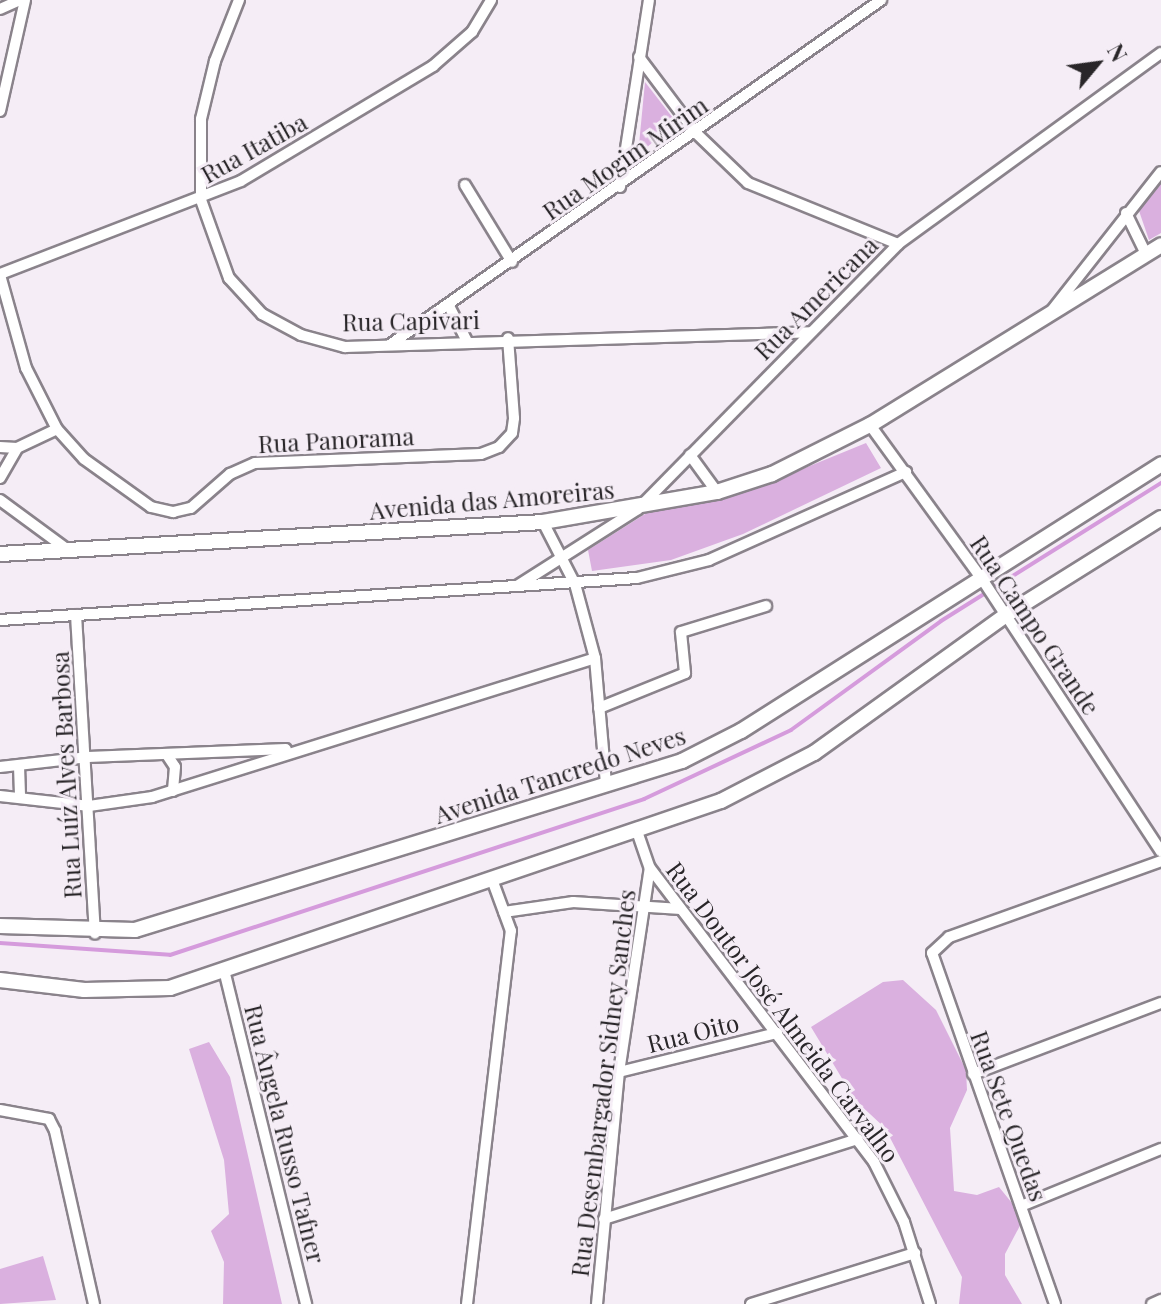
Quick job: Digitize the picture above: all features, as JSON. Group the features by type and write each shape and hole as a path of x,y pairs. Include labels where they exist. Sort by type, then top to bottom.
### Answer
{"main road":[{"name":"Avenida das Amoreiras","path":"0,554 543,522 638,509 717,492 784,469 870,425 1161,245"},
{"name":"Avenida Tancredo Neves","path":"0,926 95,933 177,918 606,785 711,747 984,582 1161,464"},
{"path":"0,980 136,991 225,974 638,834 753,787 814,753 1004,611 1161,518"}],"street":[{"path":"0,9 22,0"},
{"path":"0,111 22,0"},
{"name":"Rua Capivari","path":"239,0 215,61 201,119 201,200 229,278 262,314 301,335 345,347 508,338 811,332"},
{"name":"Rua Itatiba","path":"0,275 201,200 433,66 472,32 491,0"},
{"path":"620,187 649,0"},
{"name":"Rua Mogim Mirim","path":"389,345 620,187 881,0"},
{"name":"Rua Americana","path":"515,587 638,509 898,244 1161,53"},
{"path":"639,57 696,133 748,183 898,244"},
{"path":"1049,314 1161,172"},
{"path":"465,185 512,262"},
{"path":"1126,213 1146,254"},
{"path":"0,275 26,368 57,429 17,448 0,447"},
{"path":"449,306 467,341"},
{"name":"Rua Panorama","path":"57,429 84,459 151,507 173,512 191,508 230,474 255,463 481,454 512,433 508,338"},
{"name":"Rua Campo Grande","path":"870,425 1004,611 1161,852"},
{"path":"0,478 17,448"},
{"path":"690,455 717,492"},
{"path":"0,620 575,584 709,560 906,472"},
{"path":"0,500 68,550"},
{"path":"543,522 575,584 595,658 606,785"},
{"path":"599,708 685,673 681,632 766,606"},
{"name":"Rua Luíz Alves Barbosa","path":"76,615 88,757 95,933"},
{"path":"0,796 89,806 173,791 300,748 595,658"},
{"path":"0,767 88,757 300,748"},
{"path":"167,755 175,767 173,791"},
{"path":"19,766 20,798"},
{"name":"Rua Doutor José Almeida Carvalho","path":"638,834 650,868 858,1139 915,1253 930,1304"},
{"name":"Rua Sete Quedas","path":"1055,1304 932,963 938,943 1161,861"},
{"name":"Rua Desembargador Sidney Sanches","path":"597,1304 619,1072 650,868"},
{"path":"467,1304 511,931 493,882"},
{"path":"504,912 573,902 681,909"},
{"name":"Rua Ângela Russo Tafner","path":"225,974 306,1304"},
{"path":"973,1074 1161,1003"},
{"name":"Rua Oito","path":"619,1072 777,1033"},
{"path":"0,1110 49,1119 55,1131 94,1304"},
{"path":"604,1219 858,1139"},
{"path":"1021,1206 1161,1149"},
{"path":"751,1304 915,1253"},
{"path":"1152,1304 1161,1300"}],"shaded area":[{"path":"645,82 676,122 638,155"},
{"path":"1161,181 1161,233 1149,240 1138,208"},
{"path":"866,443 881,468 743,534 671,560 592,571 588,550 653,509 761,486"},
{"path":"903,980 936,1010 966,1070 967,1090 950,1128 954,1191 977,1195 999,1187 1024,1218 1005,1254 1005,1275 1022,1304 959,1304 962,1277 885,1128 855,1100 811,1027 883,982"},
{"path":"209,1042 230,1077 282,1304 223,1304 224,1262 211,1231 229,1214 224,1160 189,1049"},
{"path":"43,1256 56,1300 0,1304 0,1269"}],"waterway":[{"path":"0,943 170,955 644,799 791,730 941,621 1161,483"}]}
